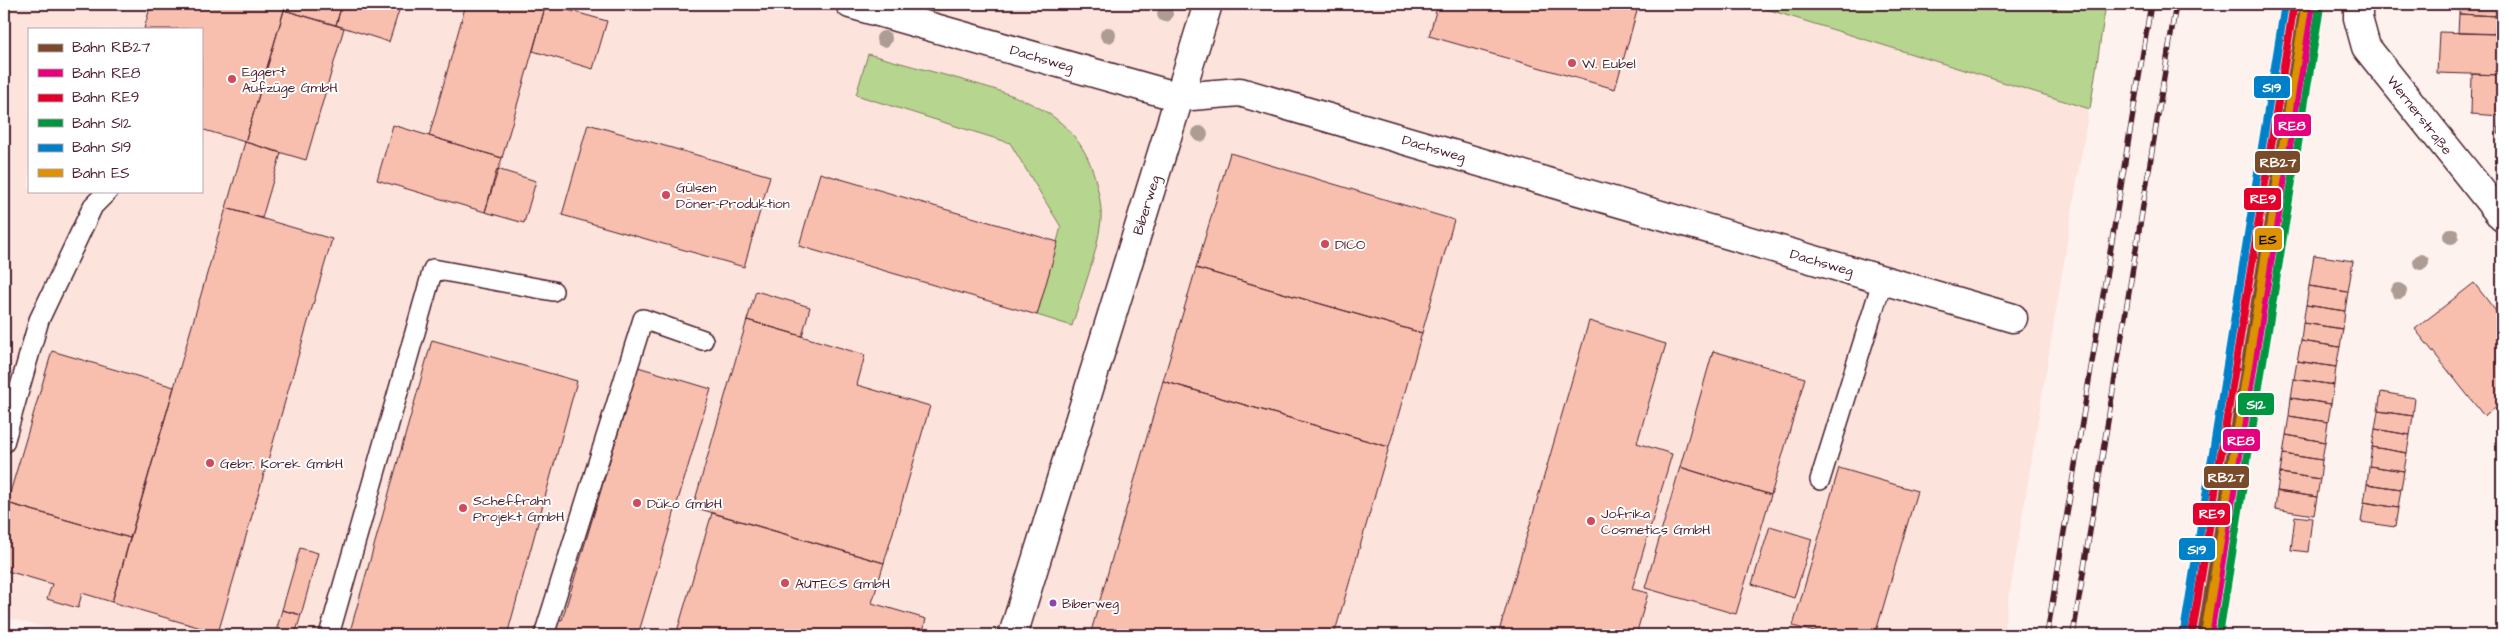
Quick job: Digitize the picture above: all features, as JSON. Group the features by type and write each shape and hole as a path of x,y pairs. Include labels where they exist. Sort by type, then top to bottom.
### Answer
{"street":[{"name":"Dachsweg","path":"850,4 1179,97 1240,92 2014,318"},
{"name":"Biberweg","path":"1013,635 1208,4"},
{"name":"Wernerstraße","path":"2358,4 2358,18 2366,46 2502,217"}],"lane":[{"path":"4,443 39,320 93,206 107,192"},
{"path":"329,635 433,269 553,291"},
{"path":"1820,480 1883,279"},
{"path":"544,635 643,319 703,340"}],"shaded area":[{"path":"4,4 2106,4 2003,635 73,635 4,617"}],"green space":[{"path":"1750,4 2106,4 2090,109"},
{"path":"868,54 1004,92 1044,111 1061,123 1076,139 1088,158 1096,182 1101,215 1093,260 1072,326 1037,315 1061,227 1010,143 856,95"}],"building":[{"name":"Eggert Aufzüge GmbH","path":"151,4 286,4 245,142 202,129 202,28 144,28"},
{"path":"286,4 342,4 336,25 284,10"},
{"path":"342,4 401,4 389,42 336,25"},
{"path":"466,4 546,4 502,158 429,136"},
{"path":"546,4 607,21 593,69 533,51"},
{"name":"W. Eubel","path":"1438,4 1639,4 1615,89 1429,36"},
{"path":"2459,4 2497,4 2496,16 2459,14"},
{"name":"Eggert Aufzüge GmbH","path":"284,10 344,28 306,160 245,142"},
{"path":"2459,14 2496,16 2495,34 2458,33"},
{"path":"2439,32 2502,34 2502,75 2437,73"},
{"path":"2472,74 2502,75 2502,116 2471,114"},
{"path":"2499,116 2502,116 2502,134 2498,134"},
{"name":"Gülsen Döner-Produktion","path":"588,124 770,176 744,267 562,215"},
{"path":"393,125 502,158 485,212 377,180"},
{"path":"245,142 281,153 262,218 226,208"},
{"name":"DICO","path":"1230,153 1454,220 1422,333 1196,268"},
{"path":"497,169 536,181 524,223 485,212"},
{"path":"820,173 1058,242 1037,315 799,246"},
{"name":"Gebr. Korek GmbH","path":"226,208 332,239 218,633 112,602"},
{"path":"2314,255 2353,261 2348,292 2309,286"},
{"path":"1196,268 1422,333 1389,447 1163,381"},
{"path":"2474,283 2502,319 2502,402 2484,416 2415,329"},
{"path":"2309,286 2348,292 2345,311 2306,305"},
{"path":"756,291 810,307 802,336 747,320"},
{"path":"2306,305 2345,311 2343,329 2303,323"},
{"path":"747,320 865,355 857,385 930,406 884,563 693,507"},
{"name":"Jofrika Cosmetics GmbH","path":"1589,321 1666,344 1637,443 1672,454 1632,589 1648,593 1636,635 1498,635"},
{"path":"2303,323 2343,329 2340,347 2301,341"},
{"name":"Scheffrahn Projekt GmbH","path":"432,340 577,381 507,635 349,635"},
{"path":"2301,341 2340,347 2336,367 2297,361"},
{"path":"52,351 174,387 130,538 7,503"},
{"path":"1713,351 1805,378 1771,495 1680,467"},
{"path":"2297,361 2336,367 2334,385 2294,379"},
{"name":"Düko GmbH","path":"638,367 711,389 638,635 547,635 553,617 562,620"},
{"path":"2294,379 2334,385 2331,404 2291,398"},
{"path":"1163,381 1389,447 1334,635 1090,635"},
{"path":"2381,392 2415,398 2413,416 2378,411"},
{"path":"2291,398 2331,404 2328,422 2289,416"},
{"path":"2378,411 2413,416 2410,435 2375,429"},
{"path":"2289,416 2328,422 2325,442 2286,435"},
{"path":"2375,429 2410,435 2407,453 2372,447"},
{"path":"2286,435 2325,442 2322,460 2283,454"},
{"path":"2372,447 2407,453 2404,471 2369,466"},
{"path":"2283,454 2322,460 2320,479 2280,473"},
{"path":"2369,466 2404,471 2401,489 2367,484"},
{"path":"1680,467 1771,495 1736,614 1645,588"},
{"path":"1839,468 1917,491 1875,635 1825,635 1793,626"},
{"path":"2280,473 2320,479 2317,497 2277,491"},
{"path":"2367,484 2401,489 2398,508 2364,502"},
{"path":"2277,491 2317,497 2314,515 2275,509"},
{"path":"2364,502 2398,508 2395,527 2361,522"},
{"path":"7,503 130,538 112,602 82,593 78,608 47,599 52,584 4,570 4,515"},
{"name":"AUTECS GmbH","path":"712,513 884,563 872,603 926,619 922,635 676,635"},
{"path":"2295,516 2312,518 2308,552 2291,550"},
{"path":"1770,526 1812,539 1794,598 1752,584"},
{"path":"300,548 318,553 301,615 282,610"},
{"path":"282,610 301,615 295,635 275,635"}],"railway":[{"path":"2047,635 2151,4"},
{"path":"2073,635 2176,4"}],"rail line":[{"name":"S19","path":"2184,632 2285,4"},
{"name":"RE9","path":"2192,634 2294,4"},
{"name":"RB27","path":"2201,635 2303,4"},
{"name":"RE8","path":"2210,635 2312,5"},
{"name":"S12","path":"2219,635 2320,7"},
{"name":"ES","path":"2205,635 2305,8"}],"place":[{"name":"W. Eubel","path":"1572,63"},
{"name":"Eggert Aufzüge GmbH","path":"232,79"},
{"name":"Gülsen Döner-Produktion","path":"666,195"},
{"name":"DICO","path":"1325,244"},
{"name":"Gebr. Korek GmbH","path":"210,463"},
{"name":"Düko GmbH","path":"637,503"},
{"name":"Scheffrahn Projekt GmbH","path":"463,508"},
{"name":"Jofrika Cosmetics GmbH","path":"1591,521"},
{"name":"AUTECS GmbH","path":"785,583"},
{"name":"Biberweg","path":"1053,603"}]}
